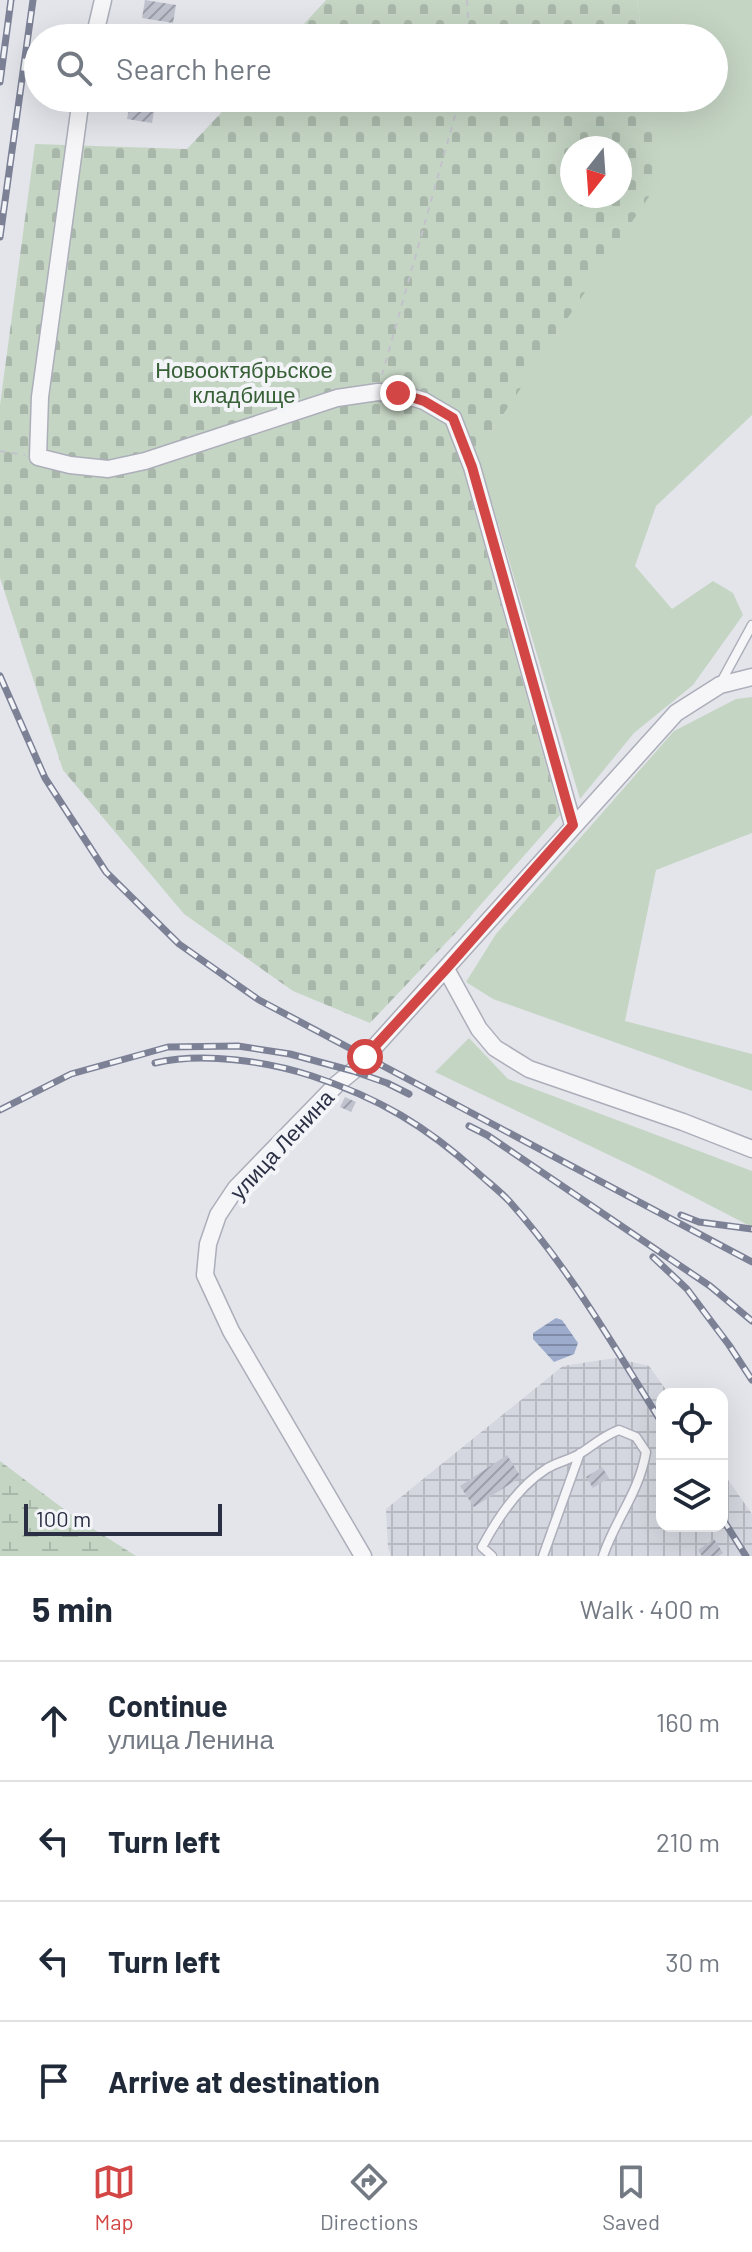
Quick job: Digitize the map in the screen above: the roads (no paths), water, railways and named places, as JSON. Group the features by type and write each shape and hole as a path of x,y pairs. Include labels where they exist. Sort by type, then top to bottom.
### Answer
{"street":[{"path":"97,24 103,0"},
{"path":"79,112 40,397 38,457 70,465 108,469 145,461 337,398 378,392 398,393 424,401 453,418 472,467 573,825"},
{"name":"улица Ленина","path":"363,1556 231,1331 205,1275 208,1244 218,1215 236,1188 353,1071 676,713 720,685 752,677"},
{"path":"446,969 479,1029 495,1048 529,1069 752,1149"}],"lane":[{"path":"720,685 752,625"},
{"path":"492,1556 482,1547 497,1520 520,1491 546,1469 580,1453 602,1436 619,1430 636,1437 646,1452 643,1472 603,1556"},
{"path":"543,1556 580,1453"}],"water":[{"path":"556,1318 562,1320 578,1343 574,1354 554,1362 533,1339 533,1333"}],"railway":[{"path":"0,82 11,0"},
{"path":"30,24 33,0"},
{"path":"0,237 24,65"},
{"path":"0,676 45,778 106,872 179,944 259,1000 752,1262"},
{"path":"0,1110 71,1074 168,1047 238,1046 290,1054 353,1071 409,1094"},
{"path":"155,1063 213,1058 255,1062 294,1071 359,1094 420,1127 503,1195 532,1228 590,1309 656,1414"},
{"path":"469,1126 487,1135 710,1286 752,1321"},
{"path":"681,1215 699,1222 752,1229"},
{"path":"653,1257 687,1289 752,1380"},
{"path":"728,1528 746,1556"}],"park label":[{"name":"Новооктябрьское кладбище","path":"244,382"}]}
